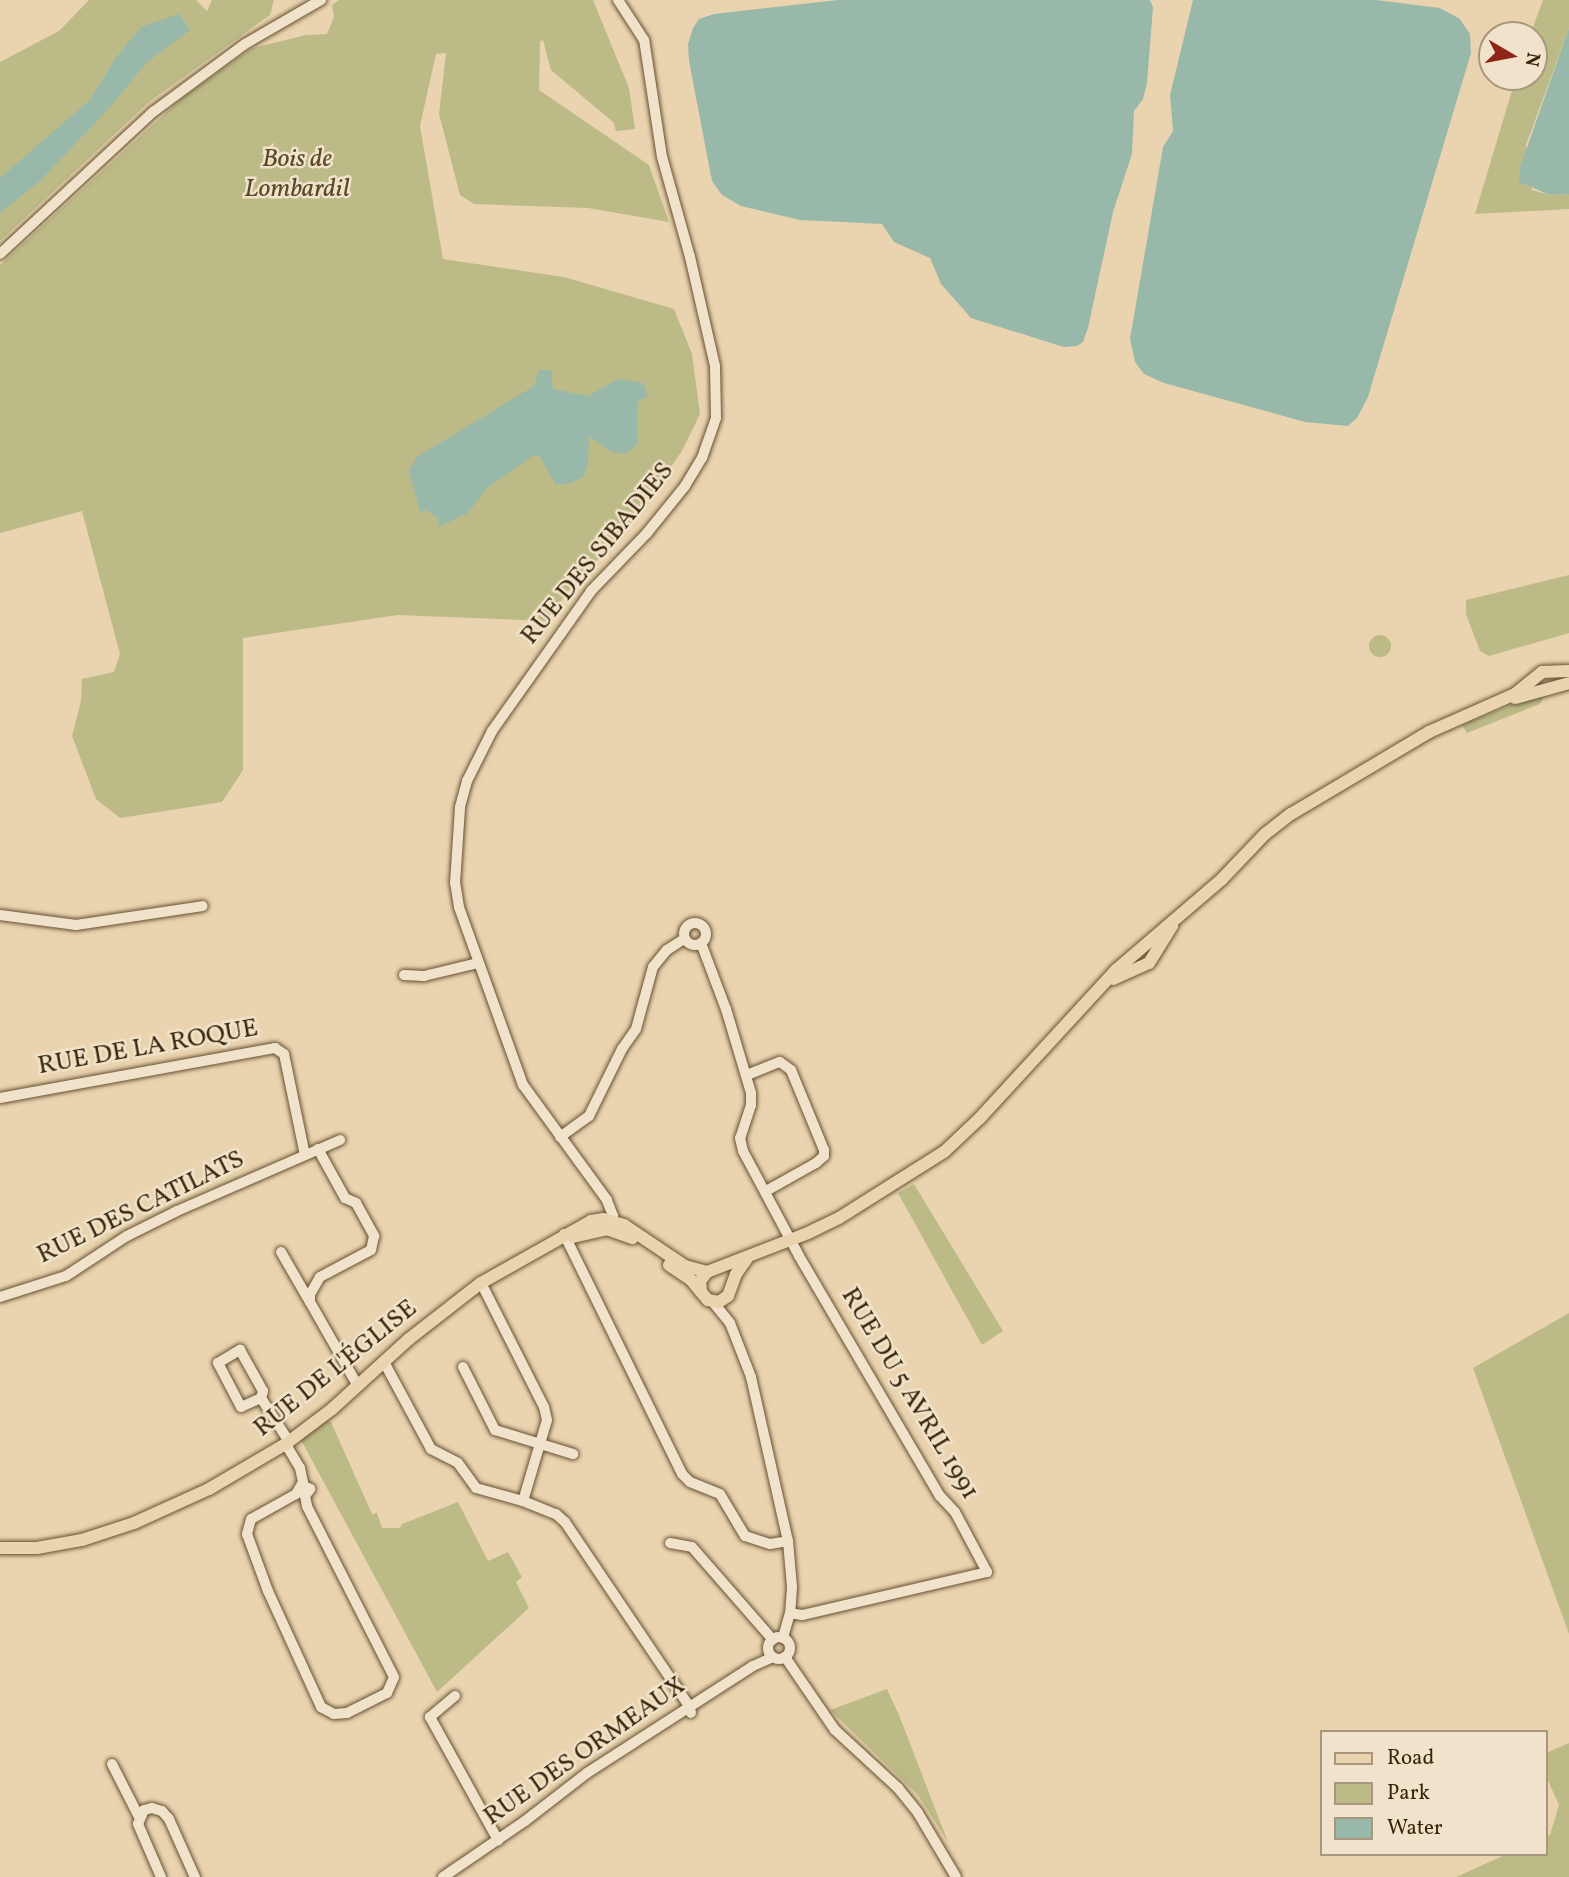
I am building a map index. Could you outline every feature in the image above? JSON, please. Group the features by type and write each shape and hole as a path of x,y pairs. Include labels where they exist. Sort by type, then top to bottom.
{"main road":[{"path":"701,1292 700,1281 713,1271 839,1218 944,1152 980,1118 1115,970 1179,918 1265,834 1291,814 1429,732 1522,690 1542,672 1569,671"},
{"path":"1485,708 1569,683"},
{"path":"608,1223 691,1280 713,1302 724,1300 748,1258"},
{"path":"608,1223 685,1266 728,1274 732,1288"},
{"name":"RUE DE L'ÉGLISE","path":"0,1548 59,1545 134,1523 209,1489 287,1443 358,1386 409,1339 481,1283 534,1252 608,1223"}],"street":[{"path":"0,254 153,112 239,48 321,0"},
{"name":"RUE DES SIBADIES","path":"608,1223 607,1200 523,1085 459,908 455,883 460,807 478,756 492,731 591,591 647,533 685,485 702,458 716,418 717,383 705,316 662,157 648,60 638,28 618,0"},
{"path":"0,915 76,925 203,906"},
{"path":"560,1137 589,1116 622,1049 636,1029 653,967 667,950 684,939 687,925 698,923 704,927 706,934 701,943 694,945 684,939"},
{"name":"RUE DU 5 AVRIL 1991","path":"701,943 747,1074 751,1105 740,1138 743,1151 790,1240 940,1496 955,1512 987,1572 802,1615 790,1613"},
{"path":"404,975 424,976 478,963"},
{"name":"RUE DE LA ROQUE","path":"0,1098 275,1048 284,1054 305,1155"},
{"path":"747,1074 780,1062 791,1070 824,1150 824,1156 816,1163 766,1191"},
{"name":"RUE DES CATILATS","path":"0,1297 66,1276 127,1236 177,1211 340,1140"},
{"path":"310,1302 312,1286 320,1277 371,1250 374,1244 374,1236 356,1203 345,1198 318,1149"},
{"path":"567,1240 682,1474 690,1482 720,1494 745,1536 770,1544 788,1541"},
{"path":"281,1252 358,1386"},
{"path":"481,1283 544,1407 547,1420 523,1501"},
{"name":"RUE DES ORMEAUX","path":"730,1323 732,1288"},
{"name":"RUE DES ORMEAUX","path":"443,1877 498,1840 587,1773 690,1710 753,1666 775,1645 790,1613 788,1541 751,1377 730,1323 713,1302"},
{"path":"261,1398 241,1406 218,1363 240,1350 263,1391 261,1398 300,1468 302,1485 296,1494 251,1519 247,1534 268,1591 321,1707 334,1714 347,1713 387,1693 394,1677 307,1506 305,1496 310,1489 302,1485"},
{"path":"384,1362 430,1449 458,1463 476,1488 523,1501 556,1514 565,1522 690,1710"},
{"path":"463,1367 495,1430 573,1454"},
{"path":"670,1543 692,1547 785,1657 835,1730 898,1788 918,1813 956,1877"},
{"name":"RUE DES ORMEAUX","path":"775,1645 790,1647 785,1657"},
{"path":"455,1696 430,1717 498,1840"},
{"path":"112,1764 139,1816 138,1824 161,1877"},
{"path":"139,1816 152,1808 162,1811 169,1819 195,1877"}],"green space":[{"path":"89,0 196,0 207,11 212,0 274,0 270,15 149,102 0,241 0,62 59,31"},
{"name":"Bois de Lombardil","path":"339,0 593,0 629,88 635,129 616,131 613,122 551,70 543,40 540,42 539,90 649,165 669,222 588,208 474,204 460,195 439,114 446,53 436,54 420,126 443,259 564,277 674,309 692,354 700,414 682,451 619,540 579,577 546,621 398,615 243,638 243,770 222,802 120,818 96,799 72,736 81,701 82,679 114,672 120,654 82,511 0,533 0,265 181,99 242,55 253,48 306,35 327,34 334,17 332,5"},
{"path":"1543,0 1569,0 1569,28 1548,85 1548,21 1535,21"},
{"path":"1512,91 1546,91 1526,145 1532,190 1550,195 1569,194 1569,209 1475,214"},
{"path":"1569,575 1569,633 1489,656 1480,651 1466,614 1466,600"},
{"path":"1380,635 1388,638 1391,646 1388,654 1380,657 1372,654 1369,646 1372,638"},
{"path":"1544,696 1540,704 1467,733 1462,725 1529,698"},
{"path":"914,1184 1003,1331 982,1345 898,1193"},
{"path":"1569,1313 1569,1634 1473,1368"},
{"path":"327,1420 331,1422 372,1514 377,1513 382,1528 400,1528 402,1524 458,1502 488,1561 508,1552 522,1577 516,1582 529,1608 437,1692 301,1440"},
{"path":"887,1689 948,1842 918,1795 830,1710"},
{"path":"1569,1743 1569,1877 1456,1877 1503,1856 1548,1856 1548,1836 1559,1805 1548,1780 1548,1752"}],"water":[{"path":"838,0 1150,0 1153,7 1147,83 1143,99 1134,111 1132,154 1113,212 1083,342 1077,346 1064,347 971,318 941,284 930,258 894,242 882,224 800,220 741,206 722,195 712,181 689,61 688,44 693,28 699,19 714,14"},
{"path":"1193,0 1376,0 1440,8 1460,19 1470,34 1471,53 1368,397 1357,418 1348,426 1305,422 1164,383 1144,374 1135,362 1130,339 1163,147 1173,131 1170,95"},
{"path":"179,14 190,30 146,63 112,105 40,181 0,213 0,178 90,100 115,59 141,27"},
{"path":"1569,28 1569,194 1550,195 1519,182 1520,167"},
{"path":"539,370 551,370 553,389 588,396 618,379 643,383 648,396 637,402 637,445 626,454 612,452 589,436 588,464 583,477 569,484 555,484 540,457 534,455 486,489 468,513 439,527 438,518 426,510 420,512 409,471 417,457 534,386"}]}
